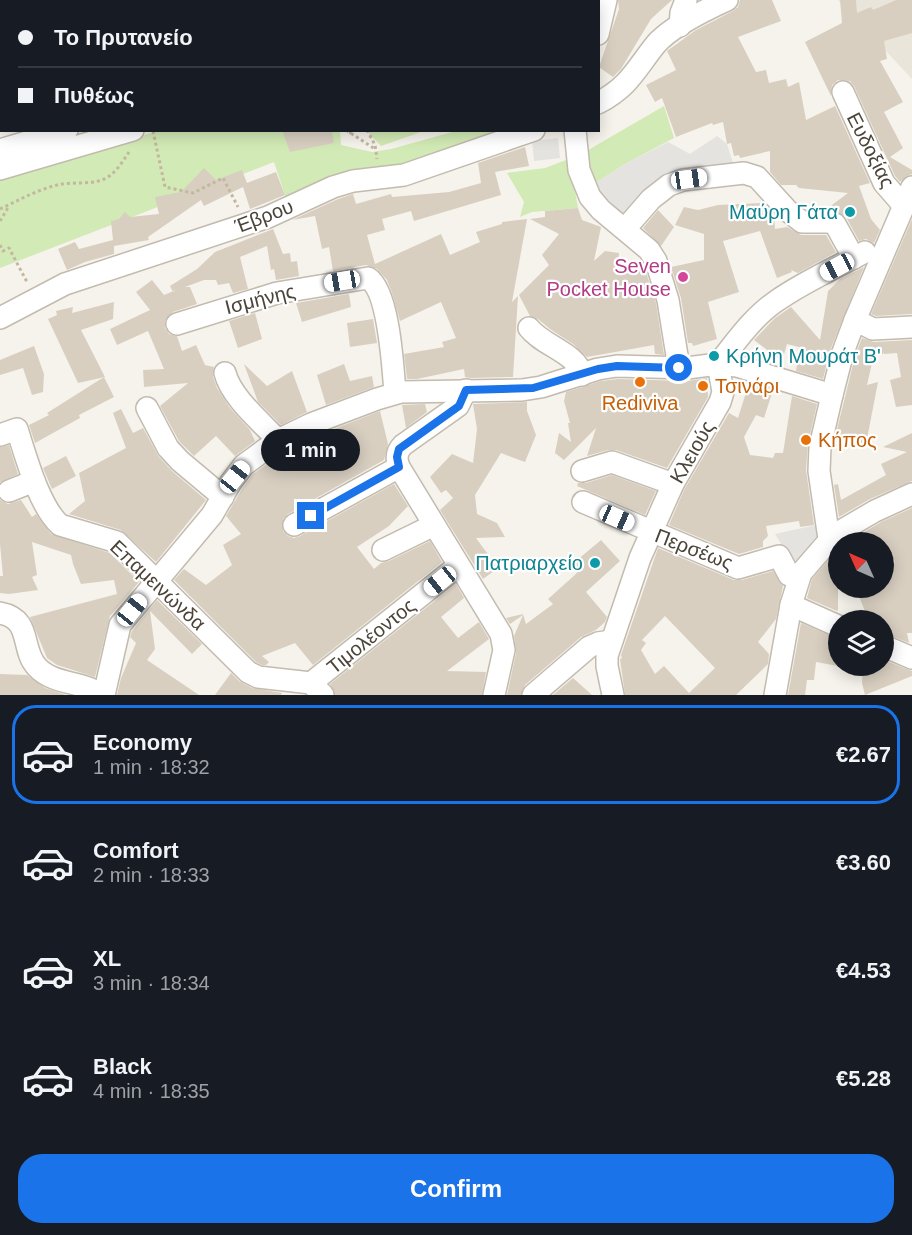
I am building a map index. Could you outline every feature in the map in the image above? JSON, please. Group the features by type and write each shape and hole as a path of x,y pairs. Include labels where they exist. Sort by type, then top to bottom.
{"street":[{"path":"600,26 606,0"},
{"path":"680,26 681,13 686,0"},
{"path":"600,102 623,87 656,45 680,26 727,0"},
{"name":"Ευδοξίας","path":"843,92 884,183 908,197"},
{"path":"0,150 60,132"},
{"name":"Έβρου","path":"0,318 65,284 279,213 341,185 411,173 528,132"},
{"path":"575,132 579,170 590,197 601,210 649,250 660,268 671,315 679,368"},
{"path":"0,169 133,139"},
{"path":"624,229 651,199 669,185 683,180 744,173 759,179 788,211 802,222 828,222 837,226 842,225 848,228 869,253"},
{"path":"828,532 819,471 820,447 832,395 843,352 855,320 869,253 908,197"},
{"path":"718,364 756,319 774,302 802,285 869,253"},
{"name":"Ισμήνης","path":"177,324 277,293 368,278 377,286 383,307 392,357 395,393"},
{"path":"855,320 873,329 912,327"},
{"path":"529,328 536,336 576,364 582,375"},
{"path":"0,613 9,615 21,625 33,663 38,669 103,695 120,625 207,521 244,465 278,440 338,413 395,393 533,388 598,369 617,366 679,368 718,364 737,366 832,395"},
{"name":"Κλειούς","path":"613,695 607,666 611,641 650,532 673,484 720,402 723,392 718,364"},
{"path":"225,373 230,385 240,398 278,440"},
{"path":"466,390 459,406 399,449 397,457 399,467 502,639 504,654 494,695"},
{"path":"147,408 168,448 223,497"},
{"name":"Επαμεινώνδα","path":"0,435 17,429 34,482 60,525 114,540 248,672 258,677 317,689"},
{"path":"582,471 612,462 673,484"},
{"path":"294,525 399,467"},
{"path":"9,491 34,482"},
{"path":"840,532 875,511 912,494"},
{"name":"Περσέως","path":"583,502 738,568 779,556 789,575 798,579"},
{"path":"383,550 434,525"},
{"path":"770,691 798,579 828,540"},
{"name":"Τιμολέοντος","path":"317,689 458,566"},
{"path":"791,605 828,622"},
{"path":"533,695 589,646 611,641"},
{"path":"894,650 912,658"}],"path":[{"path":"153,132 165,187 193,194 223,178 247,224"},
{"path":"347,132 375,149"},
{"path":"368,132 375,149 375,157 390,178"},
{"path":"0,209 30,194 56,186 76,182 91,183 106,178 116,171 133,139"},
{"path":"0,221 9,204"},
{"path":"0,245 2,252 9,248 23,272 28,287"}],"shaded area":[{"path":"838,0 912,0 912,79"},
{"path":"717,136 727,144 733,163 688,171 625,216 594,184 625,164 668,142 690,154"},
{"path":"558,138 560,158 534,161 532,141"},
{"path":"816,525 820,542 797,570 775,534"}],"green space":[{"path":"664,106 674,138 625,164 594,184 583,153"},
{"path":"154,132 340,132 341,145 372,152 452,132 512,132 288,204 274,162 0,268 0,179"},
{"path":"368,132 421,132 381,146"},
{"path":"566,160 572,173 578,208 532,212 520,217 524,202 507,173 545,168"}],"building":[{"path":"618,0 672,0 651,19 621,69 613,77 600,68 600,64 619,9"},
{"path":"740,0 772,0 781,21 738,37 756,72 766,70 769,83 786,79 788,87 799,82 806,120 835,106 870,183 859,186 871,219 880,230 874,243 866,239 859,241 846,217 828,208 848,193 781,185 770,172 770,151 740,158 739,155 734,156 731,143 727,144 723,122 713,125 712,123 676,137 662,98 655,102 646,85 676,70 667,51 696,30 733,11 738,7"},
{"path":"840,0 856,0 857,13 871,7 873,10 896,0 912,0 912,33 884,41 887,59 880,61 903,102 884,112 903,148 890,157 912,170 912,174 900,182 895,176 854,86 850,81 838,80 832,85 831,96 805,42 842,23"},
{"path":"283,132 332,132 334,143 290,152"},
{"path":"525,147 529,166 495,172 501,195 414,221 411,211 382,219 385,230 367,235 375,264 441,234 450,255 480,242 476,232 502,224 502,222 527,219 512,302 518,296 513,377 470,378 465,377 464,369 407,379 404,354 444,347 442,342 456,338 441,302 400,321 387,280 377,269 366,265 333,271 329,247 322,249 315,216 292,220 353,194 356,204 391,194 392,197 449,192 481,183 478,163"},
{"path":"204,168 216,180 242,170 247,183 276,172 285,195 250,209 243,187 204,206 201,200 148,237 149,240 114,246 114,254 67,270 58,249 75,242 79,249 113,240 111,221 119,219 125,212 130,217 159,214 155,197 181,192"},
{"path":"763,203 774,215 775,229 787,227 801,235 826,235 836,252 798,273 791,270 792,272 777,278 760,231 723,241 739,292 708,302 717,339 693,346 692,343 688,343 681,298 671,267 704,260 704,234 675,225 684,207 698,210 718,205"},
{"path":"578,208 582,220 601,227 594,261 605,251 619,253 618,266 641,261 644,266 642,273 646,272 656,303 664,355 655,354 654,345 587,357 573,344 538,319 530,316 519,295 549,265 542,255 559,234 530,219 545,217 545,211"},
{"path":"658,210 674,227 661,246 643,228"},
{"path":"912,219 912,314 876,316 871,314"},
{"path":"273,229 283,254 290,253 291,262 297,261 299,276 276,280 274,269 271,270 267,246 240,257 248,289 233,293 229,283 218,285 216,280 204,280 185,287 190,287 197,304 173,312 165,321 165,328 169,334 177,336 182,351 196,345 205,365 214,367 213,377 217,388 230,408 250,430 255,441 235,456 216,436 194,456 179,441 160,406 188,383 144,387 143,370 164,369 148,331 117,345 110,329 150,310 136,292 152,280 164,295 173,291 170,286 197,269 215,252"},
{"path":"864,267 831,348 823,379 796,371 799,347 787,344 782,361 754,340 775,318 791,307 820,340 828,291 840,279"},
{"path":"349,294 351,307 302,322 296,303"},
{"path":"114,302 113,319 81,330 105,377 78,383 48,319 57,315 56,311 73,307 72,313"},
{"path":"255,313 262,339 238,348 229,321"},
{"path":"373,319 377,343 350,347 347,323"},
{"path":"862,338 874,342 912,340 912,405 896,407 890,380 901,377 897,353 874,354 867,385 878,382 866,444 835,438 855,356"},
{"path":"34,346 44,374 43,392 32,395 23,368 0,375 0,360"},
{"path":"244,364 267,386 292,371 307,412 281,425 258,402"},
{"path":"344,364 350,381 372,376 374,387 326,405 317,375"},
{"path":"104,377 114,397 79,415 80,418 35,443 29,425 49,415 47,413"},
{"path":"707,378 708,397 667,468 616,450 587,456 596,428 564,460 555,453 559,433 571,442 568,423 570,423 564,401 566,392 601,381 618,379 687,381"},
{"path":"749,383 773,390 764,418 756,415 744,437 750,455 773,458 775,453 783,453 792,396 817,404 808,444 806,470 814,525 800,527 799,521 766,526 768,536 763,541 763,547 739,554 669,525 684,490 729,413 738,418"},
{"path":"527,402 527,411 536,435 525,462 501,453 475,495 477,514 497,523 505,537 476,538 498,568 483,579 440,510 453,498 446,490 441,493 430,477 452,454 473,463 477,429 473,404"},
{"path":"425,404 427,412 406,428 402,405"},
{"path":"121,409 133,433 143,428 159,457 206,500 156,562 121,530 69,514 85,501 79,473 126,448 113,413"},
{"path":"380,411 388,444 384,460 288,514 283,519 283,531 294,538 300,536 394,484 408,506 389,526 357,547 374,569 381,563 430,541 442,562 313,665 295,643 262,656 269,662 262,665 256,662 174,580 184,569 206,585 232,565 223,545 241,534 226,516 253,474 285,451"},
{"path":"912,433 912,481 870,499 839,517 834,485 838,484 841,500 886,475 881,464 907,452 883,447"},
{"path":"9,445 18,474 0,482 0,447"},
{"path":"66,456 76,476 52,489 43,468"},
{"path":"612,475 656,491 645,515 577,486 578,483 586,483"},
{"path":"0,500 8,504 21,500 32,517 36,514 51,534 110,553 139,582 110,616 95,677 57,665 47,658 30,617 117,594 114,580 81,584 71,555 32,542 37,575 32,577 38,590 0,593 0,576 3,576"},
{"path":"912,508 912,633 907,633 909,643 894,637 894,610 864,610 860,598 894,598 894,532 864,532"},
{"path":"601,540 620,561 586,592 607,617 605,622 596,630 581,637 525,685 521,695 507,695 516,653 514,636 523,615 510,624 506,618 523,614 526,624 553,604 548,599 577,573 570,566"},
{"path":"658,548 734,580 773,571 783,586 776,619 758,642 769,654 768,664 736,695 625,695 621,655","holes":["665,616 715,668 689,693 664,666 655,674 641,650 646,643 642,640"]},
{"path":"828,561 828,598 838,598 838,610 807,598 812,579"},
{"path":"456,584 464,598 441,617 458,638 479,622 489,639 447,671 486,672 482,695 335,695 330,684"},
{"path":"157,600 202,644 192,654 150,611 155,649 147,660 199,695 117,695 121,678 136,643 130,637 132,631"},
{"path":"801,623 828,635 828,664 816,662 814,680 807,680 805,695 788,695"},
{"path":"894,664 912,671 912,676 865,695 862,676 894,676"},
{"path":"231,673 239,681 252,688 282,693 281,695 215,695"},
{"path":"0,674 27,675 45,688 66,695 0,695"},
{"path":"573,678 592,695 553,695"}],"place":[{"name":"Μαύρη Γάτα","path":"850,212"},
{"name":"Seven Pocket House","path":"683,277"},
{"name":"Κρήνη Μουράτ Β'","path":"714,356"},
{"name":"Rediviva","path":"640,382"},
{"name":"Τσινάρι","path":"703,386"},
{"name":"Κήπος","path":"806,440"},
{"name":"Πατριαρχείο","path":"595,563"}],"route":[{"path":"311,516 399,467 397,453 399,449 459,406 466,390 522,390 541,387 598,369 617,366 679,368"}]}
